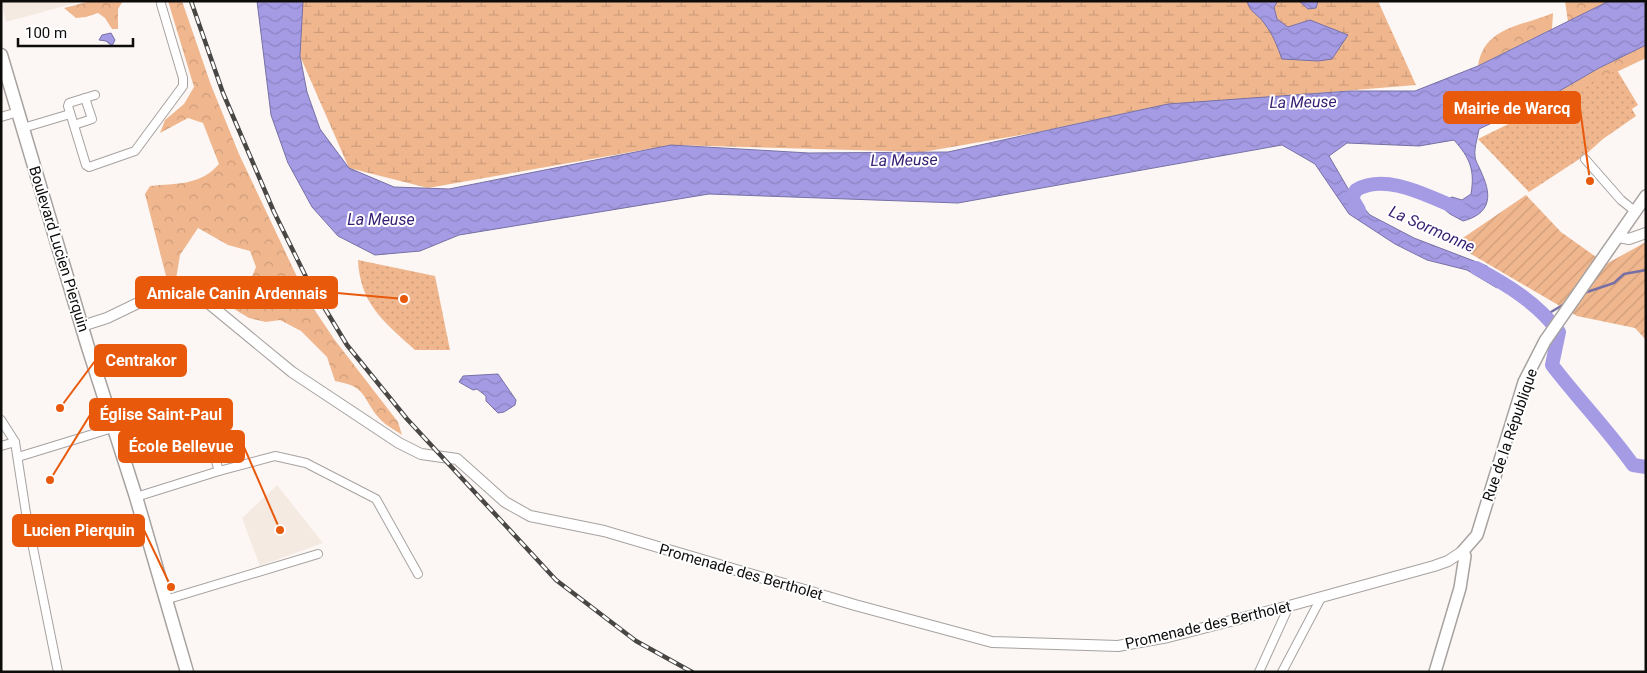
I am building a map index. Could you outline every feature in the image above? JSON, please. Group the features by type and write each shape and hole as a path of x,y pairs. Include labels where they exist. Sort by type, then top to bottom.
{"main road":[{"name":"Boulevard Lucien Pierquin","path":"1,55 82,326 136,497 186,672"},
{"name":"Rue de la République","path":"1463,551 1478,534 1524,382 1544,341 1619,237 1646,196"},
{"path":"1435,672 1460,588 1465,556 1463,551"}],"street":[{"path":"95,95 69,104 70,114 86,165 89,167 135,151 183,86 183,78 161,4"},
{"path":"74,125 92,119 85,98"},
{"path":"1,117 18,112"},
{"path":"23,128 70,114"},
{"path":"1585,159 1621,200 1636,212"},
{"path":"1619,237 1628,239 1646,233"},
{"name":"Promenade des Bertholet","path":"82,326 107,318 164,290 183,291 207,302 229,317 292,372 400,443 421,454 457,459 505,502 530,516 604,531 854,605 992,642 1118,646 1168,637 1320,598 1434,566 1463,551"},
{"path":"18,457 191,404 199,407 218,471"},
{"path":"1,420 15,442 26,513 58,672"},
{"path":"1,446 15,442"},
{"path":"136,497 218,471 275,456 306,463 376,500 418,574"},
{"path":"165,600 318,554"},
{"path":"1282,672 1320,598"},
{"path":"1259,672 1289,606"}],"shaded area":[{"path":"1,1 83,1 6,22"},
{"path":"277,485 323,543 260,566 242,518"}],"green space":[{"path":"91,1 123,1 118,9 118,29 112,29 105,18 98,13 76,18 64,8"},
{"path":"168,1 182,1 211,85 239,154 308,300 334,339 398,422 402,435 381,421 359,390 346,383 335,381 327,357 301,331 280,320 266,322 249,318 229,306 233,297 249,284 256,267 250,251 228,245 198,228 180,255 176,279 167,280 145,194 150,186 178,184 196,180 212,171 219,164 203,123 188,118 160,133 165,120 184,104 194,87"},
{"path":"302,1 1378,1 1416,85 1258,98 1135,111 1043,131 923,152 671,145 428,188 349,168 300,56"},
{"path":"1565,1 1610,1 1568,22"},
{"path":"1553,13 1552,29 1478,66 1482,53 1488,43 1497,35 1507,29"},
{"path":"1646,45 1646,58 1564,97 1556,93 1599,68"},
{"path":"1617,70 1638,105 1632,109 1636,116 1603,139 1584,156 1529,192 1478,139"},
{"path":"1526,195 1561,232 1606,264 1646,242 1646,340 1635,328 1577,316 1454,244"},
{"path":"358,260 435,276 450,350 415,350 393,330 376,311 363,289"}],"water":[{"name":"La Meuse","path":"257,1 303,1 300,56 307,92 320,129 349,168 394,187 449,189 671,145 809,153 948,152 1168,104 1350,91 1415,91 1478,66 1609,1 1646,1 1646,45 1599,68 1556,93 1479,129 1475,158 1485,183 1488,198 1483,209 1472,218 1463,221 1450,214 1438,204 1452,197 1462,200 1471,194 1472,171 1464,153 1454,140 1419,146 1347,143 1329,156 1350,192 1370,215 1414,238 1487,266 1497,288 1467,270 1427,260 1395,244 1349,214 1315,164 1282,145 958,203 709,194 459,235 420,251 375,255 338,236 312,207 288,163 271,115"},
{"path":"1247,1 1278,1 1274,7 1277,19 1288,27 1310,20 1348,35 1332,59 1318,61 1282,59 1270,31 1252,11"},
{"path":"1299,1 1318,1 1316,8 1308,9"},
{"path":"111,33 115,40 112,46 106,41 99,40 102,35"},
{"path":"498,374 516,400 515,405 504,412 498,413 486,401 486,396 477,389 473,390 459,382 463,376"}],"waterway":[{"name":"La Sormonne","path":"1359,210 1352,198 1356,190 1368,185 1382,184 1395,185 1422,193 1460,209"},
{"name":"La Sormonne","path":"1476,268 1532,303 1559,332 1552,365 1633,465 1646,467"},
{"path":"1584,293 1614,283 1624,274 1646,270"},
{"path":"1546,315 1566,303"}],"railway":[{"path":"191,1 223,93 274,212 307,279 347,345 407,419 556,580 636,641 692,672"}],"place":[{"name":"Mairie de Warcq","path":"1590,181"},
{"name":"Amicale Canin Ardennais","path":"404,299"},
{"name":"Centrakor","path":"60,408"},
{"name":"Église Saint-Paul","path":"50,480"},
{"name":"École Bellevue","path":"280,530"},
{"name":"Lucien Pierquin","path":"171,587"}]}
